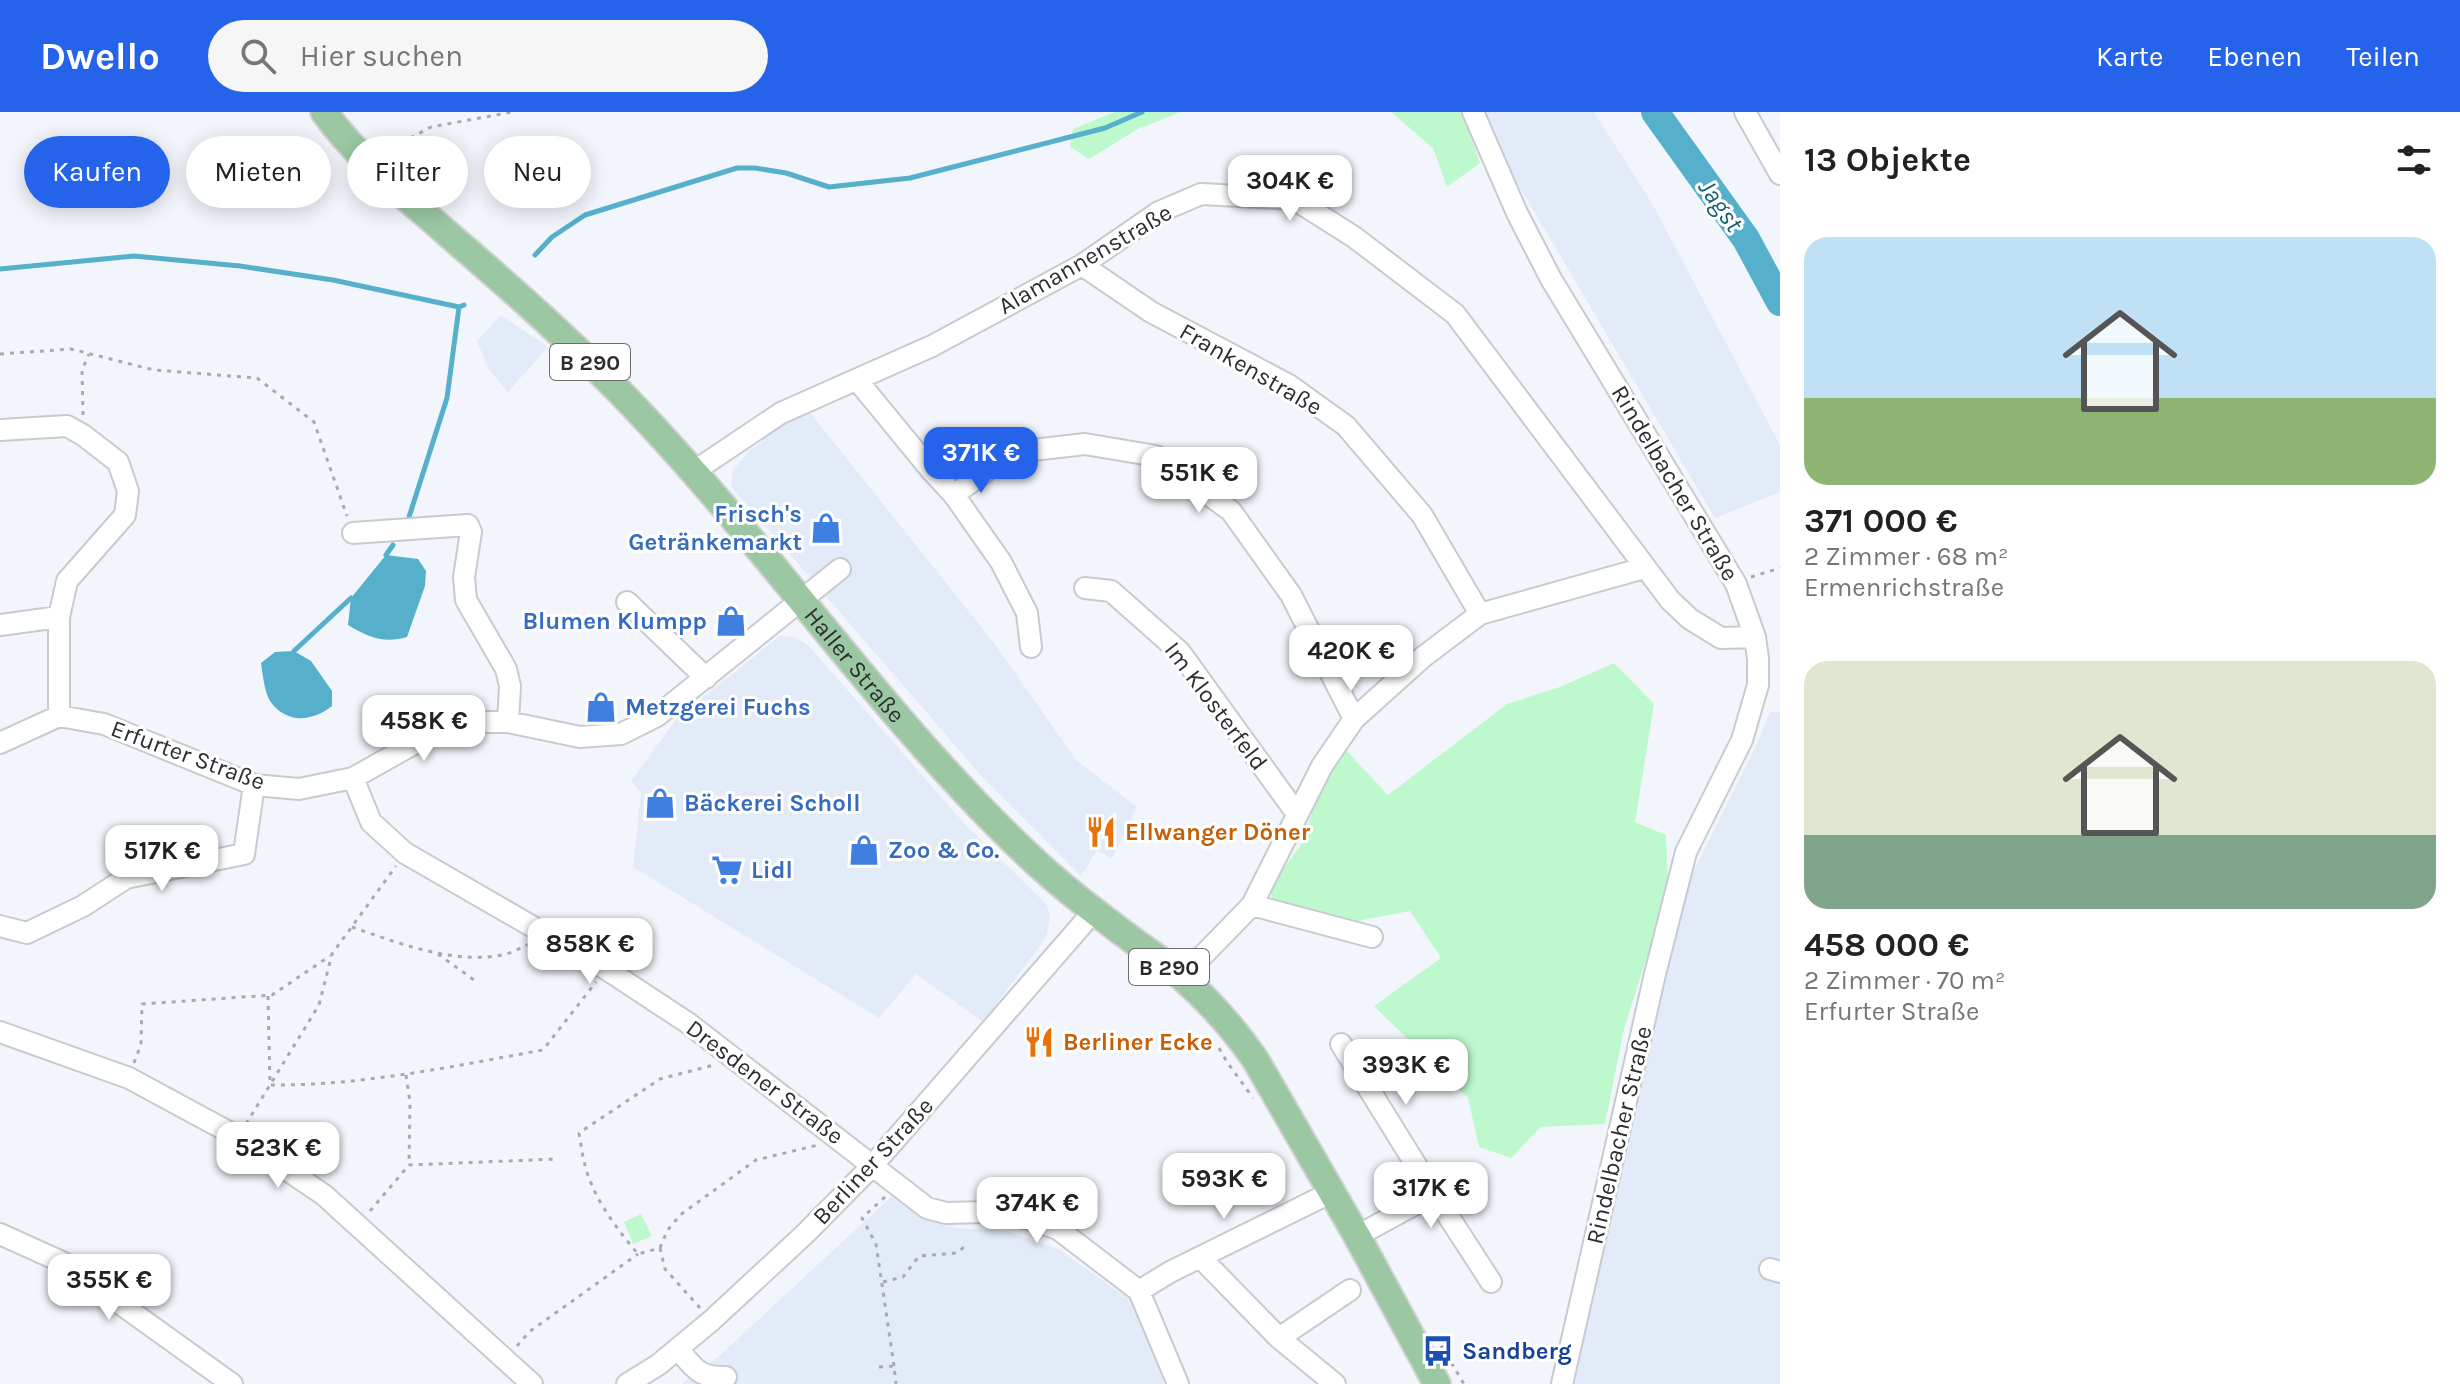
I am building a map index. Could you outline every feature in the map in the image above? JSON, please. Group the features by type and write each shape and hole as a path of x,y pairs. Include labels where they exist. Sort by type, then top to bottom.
{"main road":[{"name":"Haller Straße","path":"324,112 347,138"},
{"name":"Haller Straße","path":"420,208 574,345 640,413 751,538 928,753 1028,855 1094,911 1182,977 1214,1007 1249,1050 1357,1236 1437,1384"}],"street":[{"name":"Rindelbacher Straße","path":"1473,112 1517,213 1551,279 1736,584 1755,637 1758,659 1758,685 1742,740 1686,852 1655,974 1562,1384"},
{"path":"1745,112 1780,174"},
{"name":"Alamannenstraße","path":"693,472 781,413 932,346 1082,265 1159,212 1201,194 1294,199 1354,237 1455,314 1670,600 1690,619 1721,638 1755,637"},
{"name":"Frankenstraße","path":"1082,265 1151,312 1289,385 1346,426 1422,515 1480,614"},
{"path":"857,380 954,495 1001,562 1027,613 1031,647"},
{"path":"0,430 67,426 118,462 128,491 125,515 67,581 59,617 59,716 0,743"},
{"path":"954,495 990,468 1033,450 1085,444 1156,456 1231,511 1291,595 1354,719"},
{"path":"353,533 468,525 471,532 464,577 466,600 506,669 510,686 508,722"},
{"path":"1182,977 1252,905 1322,766 1354,719 1423,657 1480,614 1644,568"},
{"name":"Erfurter Straße","path":"59,716 104,724 254,785 299,789 353,778 435,732 470,722 508,722 580,737 621,734 657,716 840,569"},
{"name":"Im Klosterfeld","path":"1085,588 1111,591 1180,652 1297,814"},
{"path":"627,602 706,678"},
{"path":"0,625 59,617"},
{"name":"Dresdener Straße","path":"353,778 371,822 405,853 606,969 688,1023 927,1208 946,1213 986,1212 1029,1219 1058,1229 1139,1291"},
{"path":"0,926 27,933 83,906 126,878 244,854 254,785"},
{"path":"1252,905 1372,937"},
{"name":"Berliner Straße","path":"627,1384 678,1349 806,1233 873,1165 1094,911"},
{"path":"0,1032 129,1078 238,1137 324,1195 532,1384"},
{"path":"1341,1044 1491,1282"},
{"path":"1178,1384 1139,1291 1170,1272 1332,1192"},
{"path":"1357,1236 1434,1194"},
{"path":"0,1234 62,1262 232,1384"},
{"path":"1201,1258 1279,1338 1335,1384"},
{"path":"1279,1338 1350,1290"},
{"path":"678,1349 701,1374 712,1378 726,1377"}],"path":[{"path":"414,136 431,127 512,112"},
{"path":"0,354 71,349 154,370 257,378 314,422 353,533"},
{"path":"83,435 82,370 89,354"},
{"path":"1736,584 1780,568"},
{"path":"129,1078 141,1044 142,1004 268,996 332,954 405,853"},
{"path":"352,927 411,948 474,957 506,954 545,935"},
{"path":"436,952 474,980"},
{"path":"238,1137 319,1005 332,954"},
{"path":"270,1085 290,1086 406,1075 543,1050 606,969"},
{"path":"268,996 270,1085"},
{"path":"638,1254 622,1236 601,1201 585,1168 579,1133 660,1079 720,1064 732,1056"},
{"path":"357,1225 409,1165 410,1102 406,1075"},
{"path":"711,1321 665,1269 660,1248 667,1231 680,1215 756,1160 823,1144 834,1134"},
{"path":"409,1165 557,1159"},
{"path":"896,1384 876,1244 862,1218 898,1185"},
{"path":"883,1282 903,1277 919,1256 957,1253 964,1247"},
{"path":"506,1360 529,1332 638,1254 660,1248"},
{"path":"879,1367 894,1366"}],"shaded area":[{"path":"1483,112 1594,112 1653,205 1780,445 1780,492 1715,518 1499,152"},
{"path":"501,315 548,347 508,392 489,370 477,341"},
{"path":"808,410 994,643 1077,761 1137,807 1112,859 1097,850 1081,876 984,779 731,486 732,472 746,454 783,424"},
{"path":"780,636 795,637 809,646 963,822 1047,905 1050,918 1046,938 983,1022 916,974 879,1018 633,867 641,793 631,781 677,718"},
{"path":"1770,712 1780,712 1780,1384 1572,1384 1632,1108 1651,995 1691,876"},
{"path":"892,1196 923,1217 959,1228 1007,1231 1060,1250 1130,1300 1163,1384 681,1384 718,1357"}],"green space":[{"path":"1114,112 1181,112 1138,129 1089,159 1070,147 1073,129"},
{"path":"1391,112 1462,112 1480,163 1447,187 1433,148"},
{"path":"1614,663 1654,704 1635,822 1666,835 1668,890 1624,1029 1605,1124 1541,1127 1511,1158 1479,1147 1468,1098 1374,1006 1441,958 1410,911 1347,923 1273,903 1270,887 1301,845 1321,788 1347,751 1388,795 1507,704 1560,687"},
{"path":"641,1214 652,1236 633,1244 624,1222"}],"water":[{"path":"386,555 418,559 426,571 425,586 407,637 391,640 376,638 348,625 351,598"},
{"path":"294,651 311,661 332,691 332,706 308,718 291,717 276,708 268,697 264,683 261,663 275,652"}],"waterway":[{"path":"535,255 552,237 585,215 737,168 786,173 829,187 910,178 1105,128 1142,112"},
{"name":"Jagst","path":"1655,112 1746,239 1780,302"},
{"path":"0,269 134,256 240,266 333,280 459,307 464,305"},
{"path":"409,517 447,398 459,307"},
{"path":"386,555 393,545"},
{"path":"294,651 351,598"}],"place":[{"name":"Frisch's Getränkemarkt","path":"826,528"},
{"name":"Blumen Klumpp","path":"731,621"},
{"name":"Metzgerei Fuchs","path":"601,707"},
{"name":"Bäckerei Scholl","path":"660,803"},
{"name":"Ellwanger Döner","path":"1101,832"},
{"name":"Zoo & Co.","path":"864,850"},
{"name":"Lidl","path":"727,870"},
{"name":"Berliner Ecke","path":"1039,1042"},
{"name":"Sandberg","path":"1438,1351"}]}
